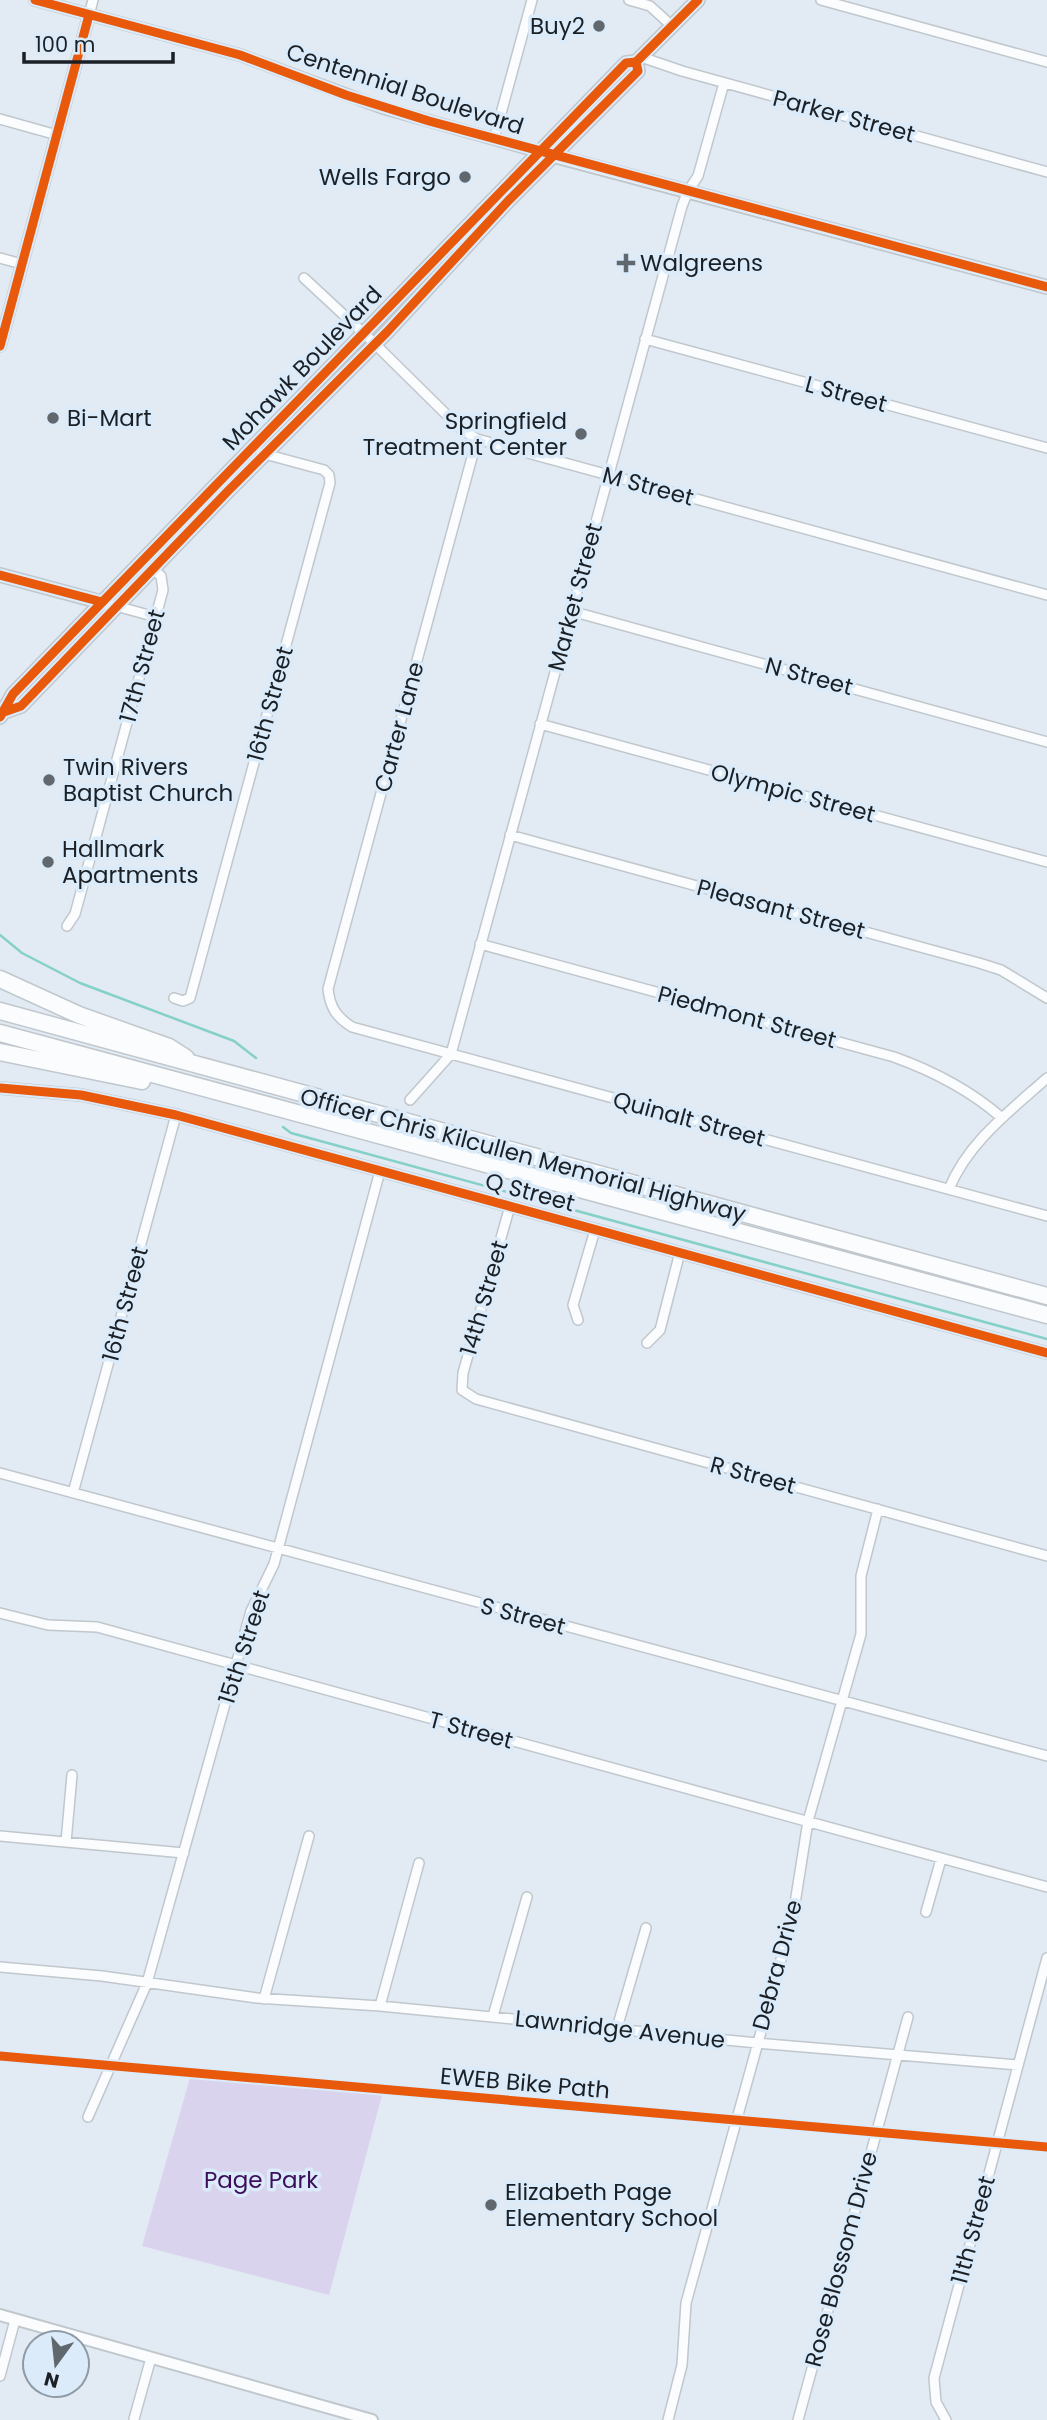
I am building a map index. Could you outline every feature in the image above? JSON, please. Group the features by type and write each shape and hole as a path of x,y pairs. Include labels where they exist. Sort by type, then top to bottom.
{"highway":[{"path":"0,979 79,1015 169,1047 200,1067"},
{"name":"Officer Chris Kilcullen Memorial Highway","path":"0,1011 1047,1296"},
{"name":"Officer Chris Kilcullen Memorial Highway","path":"0,1033 1047,1315"},
{"path":"0,1052 152,1083 180,1081"}],"main road":[{"name":"Mohawk Boulevard","path":"2,715 13,694 363,332 626,63 639,60 698,0"},
{"name":"Mohawk Boulevard","path":"2,715 21,706 638,71 639,60"},
{"name":"Centennial Boulevard","path":"540,152 1047,287"},
{"path":"0,575 116,606"}],"street":[{"name":"Centennial Boulevard","path":"35,0 240,55 383,108 540,152"},
{"path":"0,346 93,0"},
{"path":"494,139 532,0"},
{"path":"629,0 650,6 672,26"},
{"path":"821,0 1047,62"},
{"name":"Parker Street","path":"639,60 1047,172"},
{"name":"Market Street","path":"410,1100 451,1054 682,206 698,176 724,83"},
{"path":"0,119 57,135"},
{"path":"0,258 22,264"},
{"name":"M Street","path":"304,278 461,429 477,439 1047,595"},
{"name":"L Street","path":"645,339 1047,449"},
{"name":"Carter Lane","path":"335,1014 329,1003 328,989 477,439"},
{"name":"16th Street","path":"174,998 183,1001 190,998 330,483 330,475 324,470 251,449"},
{"name":"17th Street","path":"67,926 75,914 156,617 163,584 161,576 153,569"},
{"path":"116,606 156,617"},
{"name":"N Street","path":"571,611 1047,742"},
{"name":"Olympic Street","path":"540,724 1047,862"},
{"name":"Pleasant Street","path":"510,835 979,963 1000,970 1047,998"},
{"name":"Piedmont Street","path":"480,944 894,1057 928,1069 958,1086 1002,1118"},
{"name":"Quinalt Street","path":"335,1014 352,1027 1047,1216"},
{"path":"948,1189 967,1154 1047,1078"},
{"name":"Q Street","path":"0,1087 81,1095 176,1115 1047,1353"},
{"name":"16th Street","path":"72,1493 176,1115"},
{"name":"15th Street","path":"88,2116 146,1983 251,1611 274,1564 380,1171"},
{"name":"14th Street","path":"462,1390 463,1373 510,1206"},
{"name":"Q Street","path":"578,1320 573,1305 595,1230"},
{"path":"647,1343 660,1330 680,1252"},
{"name":"R Street","path":"462,1390 476,1399 1047,1556"},
{"name":"S Street","path":"0,1474 1047,1756"},
{"name":"Debra Drive","path":"668,2420 682,2365 686,2303 793,1916 808,1821 861,1634 861,1576 878,1509"},
{"name":"T Street","path":"0,1613 48,1625 97,1627 1047,1887"},
{"path":"66,1842 72,1775"},
{"path":"0,1836 184,1853"},
{"path":"264,1998 309,1836"},
{"path":"926,1912 941,1859"},
{"path":"380,2006 419,1863"},
{"path":"493,2016 527,1897"},
{"path":"617,2028 646,1928"},
{"name":"11th Street","path":"946,2420 936,2402 934,2378 1047,1958"},
{"name":"Lawnridge Avenue","path":"0,1967 102,1976 264,1998 493,2016 757,2043 1018,2065"},
{"name":"Rose Blossom Drive","path":"797,2420 908,2017"},
{"path":"0,2315 372,2420"},
{"path":"0,2376 15,2320"},
{"path":"134,2419 151,2358"}],"green space":[{"name":"Page Park","path":"190,2078 382,2095 329,2295 142,2246"}],"waterway":[{"path":"0,935 22,953 80,983 234,1041 256,1058"},
{"path":"283,1127 291,1133 1047,1339"}],"cycle path":[{"path":"35,0 240,55 346,95 429,121 1047,287"},
{"path":"0,717 13,694 626,63 636,62 698,0"},
{"path":"0,346 89,15"},
{"path":"4,712 21,706 228,491 387,332 509,200 638,71 636,62"},
{"path":"0,575 102,602"},
{"path":"0,1088 81,1095 176,1115 1047,1353"},
{"name":"EWEB Bike Path","path":"0,2056 1047,2147"}],"place":[{"name":"Buy2","path":"599,26"},
{"name":"Wells Fargo","path":"465,177"},
{"name":"Walgreens","path":"626,263"},
{"name":"Bi-Mart","path":"53,418"},
{"name":"Springfield Treatment Center","path":"581,434"},
{"name":"Twin Rivers Baptist Church","path":"49,780"},
{"name":"Hallmark Apartments","path":"48,862"},
{"name":"Elizabeth Page Elementary School","path":"491,2205"}]}
